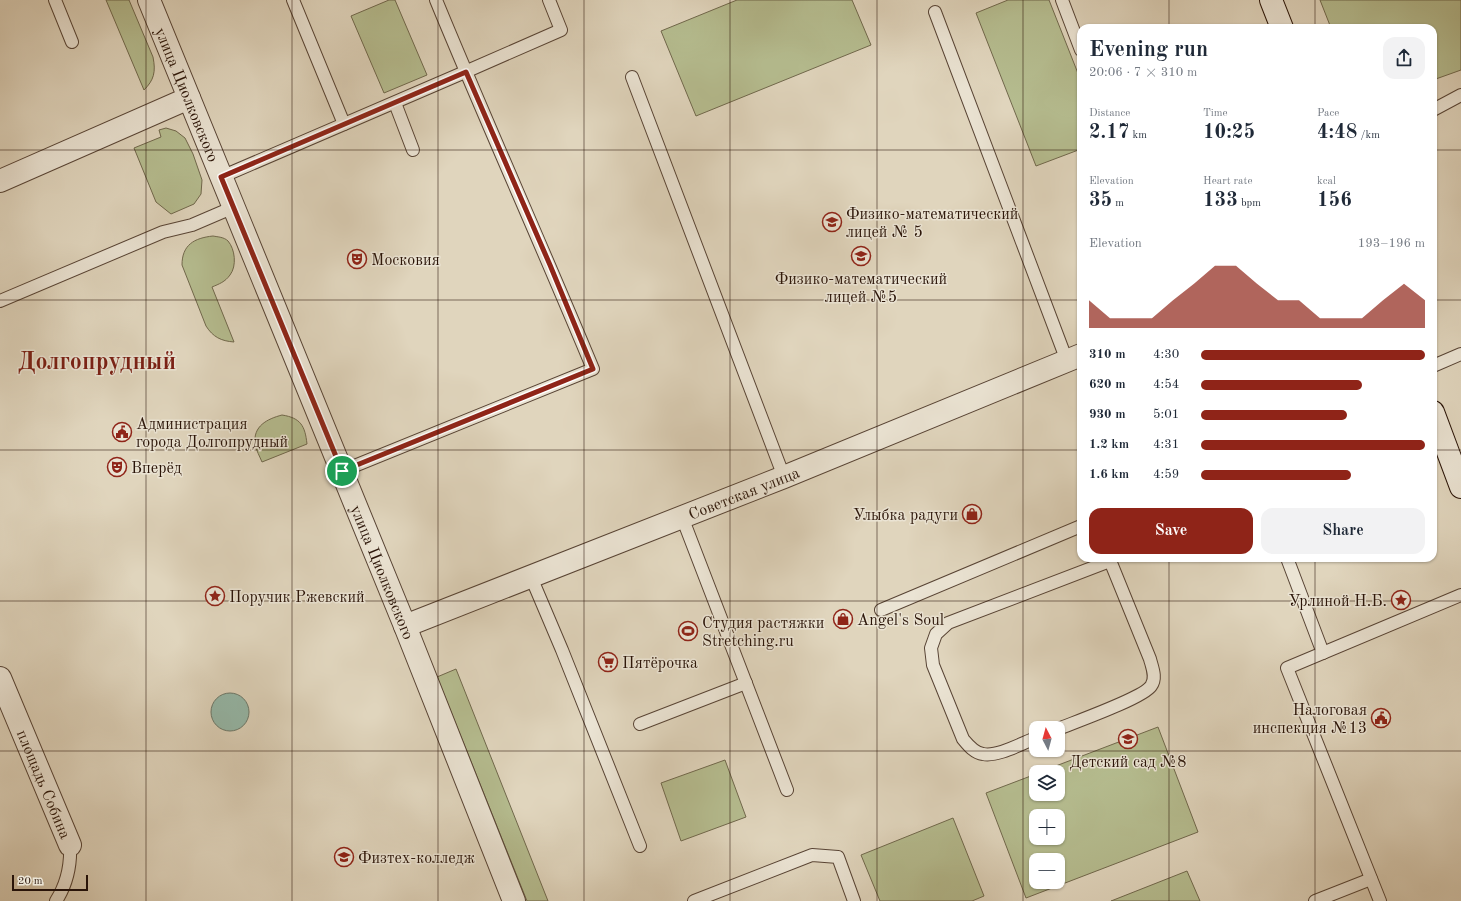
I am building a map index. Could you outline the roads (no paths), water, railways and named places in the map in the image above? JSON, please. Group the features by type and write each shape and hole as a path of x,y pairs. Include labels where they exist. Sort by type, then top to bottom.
{"street":[{"name":"улица Циолковского","path":"149,0 405,626 514,901"},
{"path":"1271,0 1280,24"},
{"path":"0,181 189,98"},
{"name":"Советская улица","path":"405,626 682,517 1074,358"},
{"path":"1437,421 1457,465 1461,487"},
{"name":"площадь Собина","path":"0,678 70,845"}],"lane":[{"path":"55,0 72,42"},
{"path":"293,0 344,124"},
{"path":"342,471 593,369 436,0"},
{"path":"221,177 561,30 549,0"},
{"path":"1062,0 1077,39"},
{"path":"935,12 1074,358"},
{"path":"632,77 784,476"},
{"path":"1437,108 1461,95"},
{"path":"395,103 413,150"},
{"path":"0,301 163,232 192,225 234,207"},
{"path":"1437,364 1461,354"},
{"path":"682,517 787,790"},
{"path":"881,610 1077,528"},
{"path":"1029,741 993,755 981,754 971,748 963,739 933,665 931,648 936,634 948,623 1104,562"},
{"path":"1065,726 1138,696 1151,686 1154,676 1150,659 1110,562"},
{"path":"1289,562 1323,653"},
{"path":"531,577 562,650 640,846"},
{"path":"1380,901 1287,668 1461,595"},
{"path":"640,724 746,682"},
{"path":"60,899 71,858 70,845"},
{"path":"694,901 812,855 838,857 854,901"},
{"path":"1315,901 1371,879"}],"place":[{"name":"Физико-математический лицей № 5","path":"832,222"},
{"name":"Физико-математический лицей №5","path":"861,256"},
{"name":"Московия","path":"357,259"},
{"name":"Администрация города Долгопрудный","path":"122,432"},
{"name":"Вперёд","path":"117,467"},
{"name":"Улыбка радуги","path":"972,514"},
{"name":"Поручик Ржевский","path":"215,596"},
{"name":"Урлиной Н.Б.","path":"1401,600"},
{"name":"Angel's Soul","path":"843,619"},
{"name":"Студия растяжки Stretching.ru","path":"688,631"},
{"name":"Пятёрочка","path":"608,662"},
{"name":"Налоговая инспекция №13","path":"1381,718"},
{"name":"Детский сад №8","path":"1128,739"},
{"name":"Физтех-колледж","path":"344,857"}],"district":[{"name":"Долгопрудный","path":"97,361"}]}
